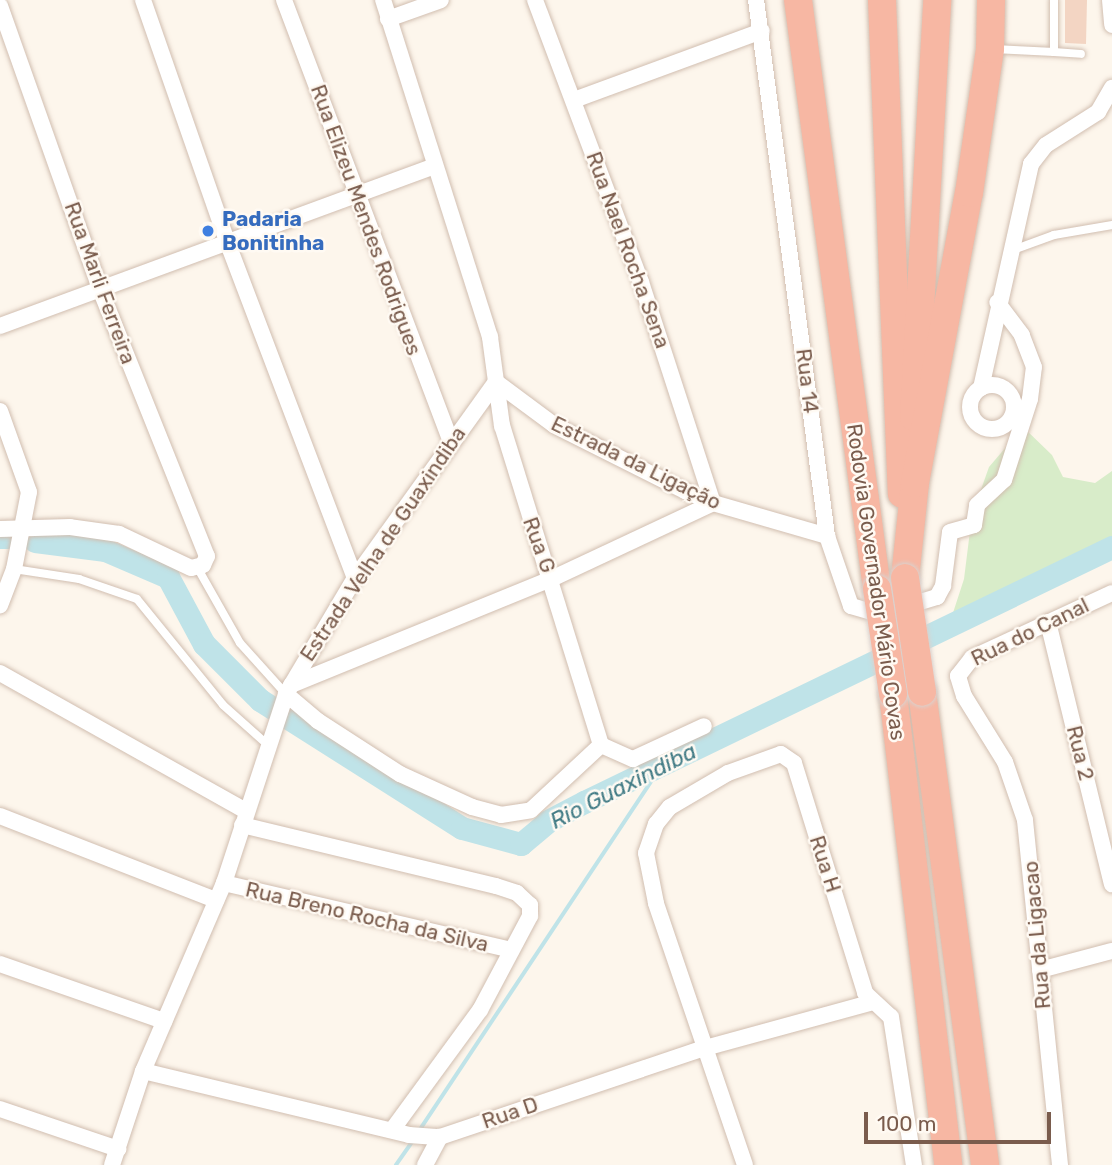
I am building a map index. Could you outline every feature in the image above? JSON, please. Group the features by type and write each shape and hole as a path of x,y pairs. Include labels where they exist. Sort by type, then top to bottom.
{"highway":[{"name":"Rodovia Governador Mário Covas","path":"798,0 893,694 947,1158"},
{"name":"Rodovia Governador Mário Covas","path":"882,0 905,578 985,1165"},
{"path":"905,578 937,0"},
{"path":"905,578 915,483 969,193 990,49 991,0"}],"street":[{"path":"143,0 228,244 355,578"},
{"name":"Rua Elizeu Mendes Rodrigues","path":"284,0 450,440"},
{"path":"383,0 433,167 490,337 496,382"},
{"path":"388,19 441,0"},
{"name":"Rua Nael Rocha Sena","path":"535,0 574,100 713,503"},
{"name":"Rua 14","path":"756,0 827,536 847,603 869,611 922,605 937,597 943,586 948,535 974,525 979,503 1004,480 1030,399 1031,357 1022,335 997,302"},
{"path":"1110,0 1112,25"},
{"name":"Rua Marli Ferreira","path":"0,6 100,289 202,562"},
{"path":"574,100 762,31"},
{"path":"981,388 997,302 1025,180 1035,157 1046,145 1098,112 1112,88"},
{"path":"0,326 433,167"},
{"name":"Estrada da Ligação","path":"496,382 554,425 713,503 827,536"},
{"name":"Estrada Velha de Guaxindiba","path":"112,1165 143,1071 224,883 284,701 355,578 450,440 496,382"},
{"name":"Rua G","path":"496,382 502,426 601,745"},
{"path":"0,411 29,492 15,569 0,605"},
{"path":"284,701 713,503"},
{"path":"0,529 70,527 119,534 141,541 181,565 202,562"},
{"name":"Rua do Canal","path":"978,716 961,688 961,667 1048,622 1112,593"},
{"name":"Rua 2","path":"1048,622 1112,884"},
{"path":"0,673 244,818 517,893 528,902 531,913 417,1135 425,1165"},
{"path":"284,701 400,774 472,807 501,815 531,810 601,745 633,759 704,726"},
{"name":"Rua da Ligacao","path":"978,716 1004,762 1025,820 1059,1165"},
{"name":"Rua H","path":"705,1048 649,875 647,845 656,824 670,807 728,773 774,755 786,756 794,763 860,979 873,1002 891,1017 911,1164"},
{"path":"0,816 216,900"},
{"name":"Rua Breno Rocha da Silva","path":"224,883 511,950"},
{"path":"1040,970 1112,951"},
{"path":"0,964 164,1021"},
{"name":"Rua D","path":"417,1135 705,1048 873,1002"},
{"path":"705,1048 745,1165"},
{"path":"143,1071 417,1135"},
{"path":"0,1109 118,1149"},
{"path":"911,1164 947,1158"}],"lane":[{"path":"1054,0 1054,52"},
{"path":"990,49 1081,54"},
{"path":"1010,251 1054,235 1112,225"},
{"path":"202,562 240,643 284,701"},
{"path":"15,569 79,579 137,599 223,705 270,746"}],"green space":[{"path":"1023,427 1052,455 1063,477 1095,483 1112,471 1112,547 980,611 951,619 964,579 972,515 989,467"}],"building":[{"path":"1065,0 1087,0 1086,44 1065,43"}],"waterway":[{"name":"Rio Guaxindiba","path":"0,537 7,537"},
{"name":"Rio Guaxindiba","path":"35,541 105,550 168,577 204,644 260,700 462,828 521,844 548,821 584,802 1112,547"},
{"path":"419,1131 663,764"},
{"path":"396,1165 413,1141"}],"place":[{"name":"Padaria Bonitinha","path":"208,231"}]}
